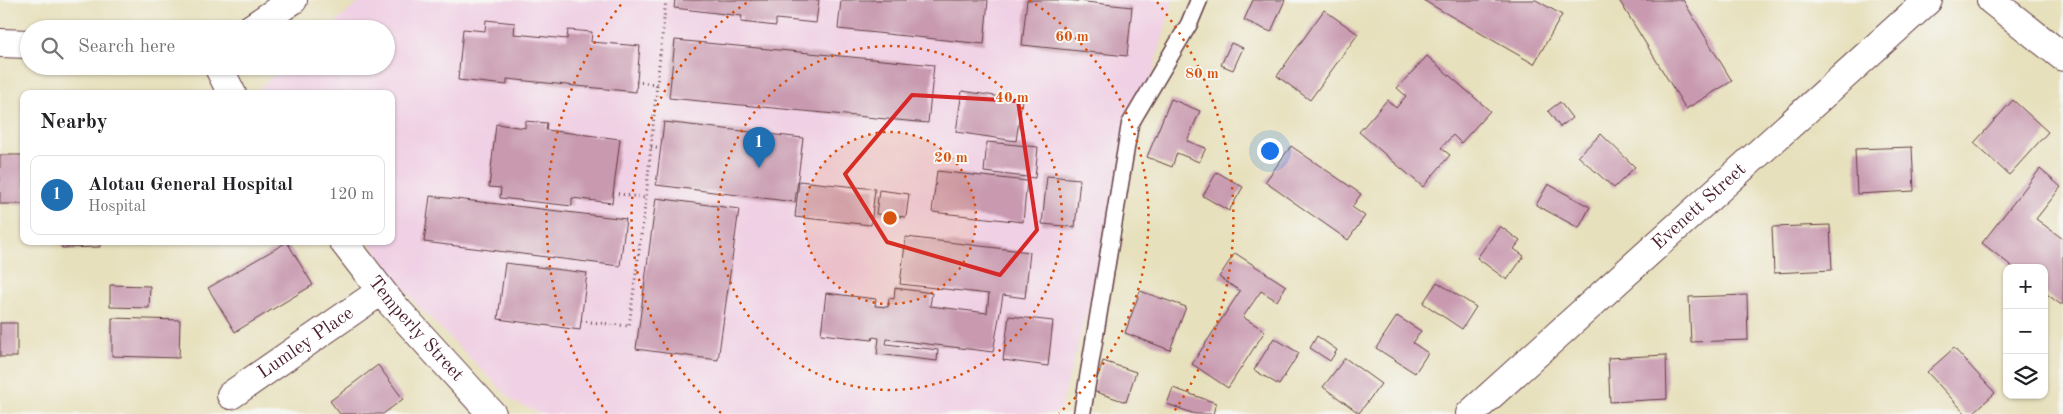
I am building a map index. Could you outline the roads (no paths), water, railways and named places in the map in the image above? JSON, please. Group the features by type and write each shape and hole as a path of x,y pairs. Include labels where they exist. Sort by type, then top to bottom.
{"street":[{"path":"263,20 293,0"},
{"name":"Evenett Street","path":"1470,414 1928,0"},
{"path":"1991,0 2063,57"},
{"path":"0,43 20,44"},
{"path":"222,75 230,90"},
{"name":"Temperly Street","path":"346,245 381,291 492,414"},
{"name":"Lumley Place","path":"231,395 381,291"}],"lane":[{"path":"1082,414 1130,124 1189,24 1199,0"}],"place":[{"name":"Alotau General Hospital","path":"759,168"}]}
